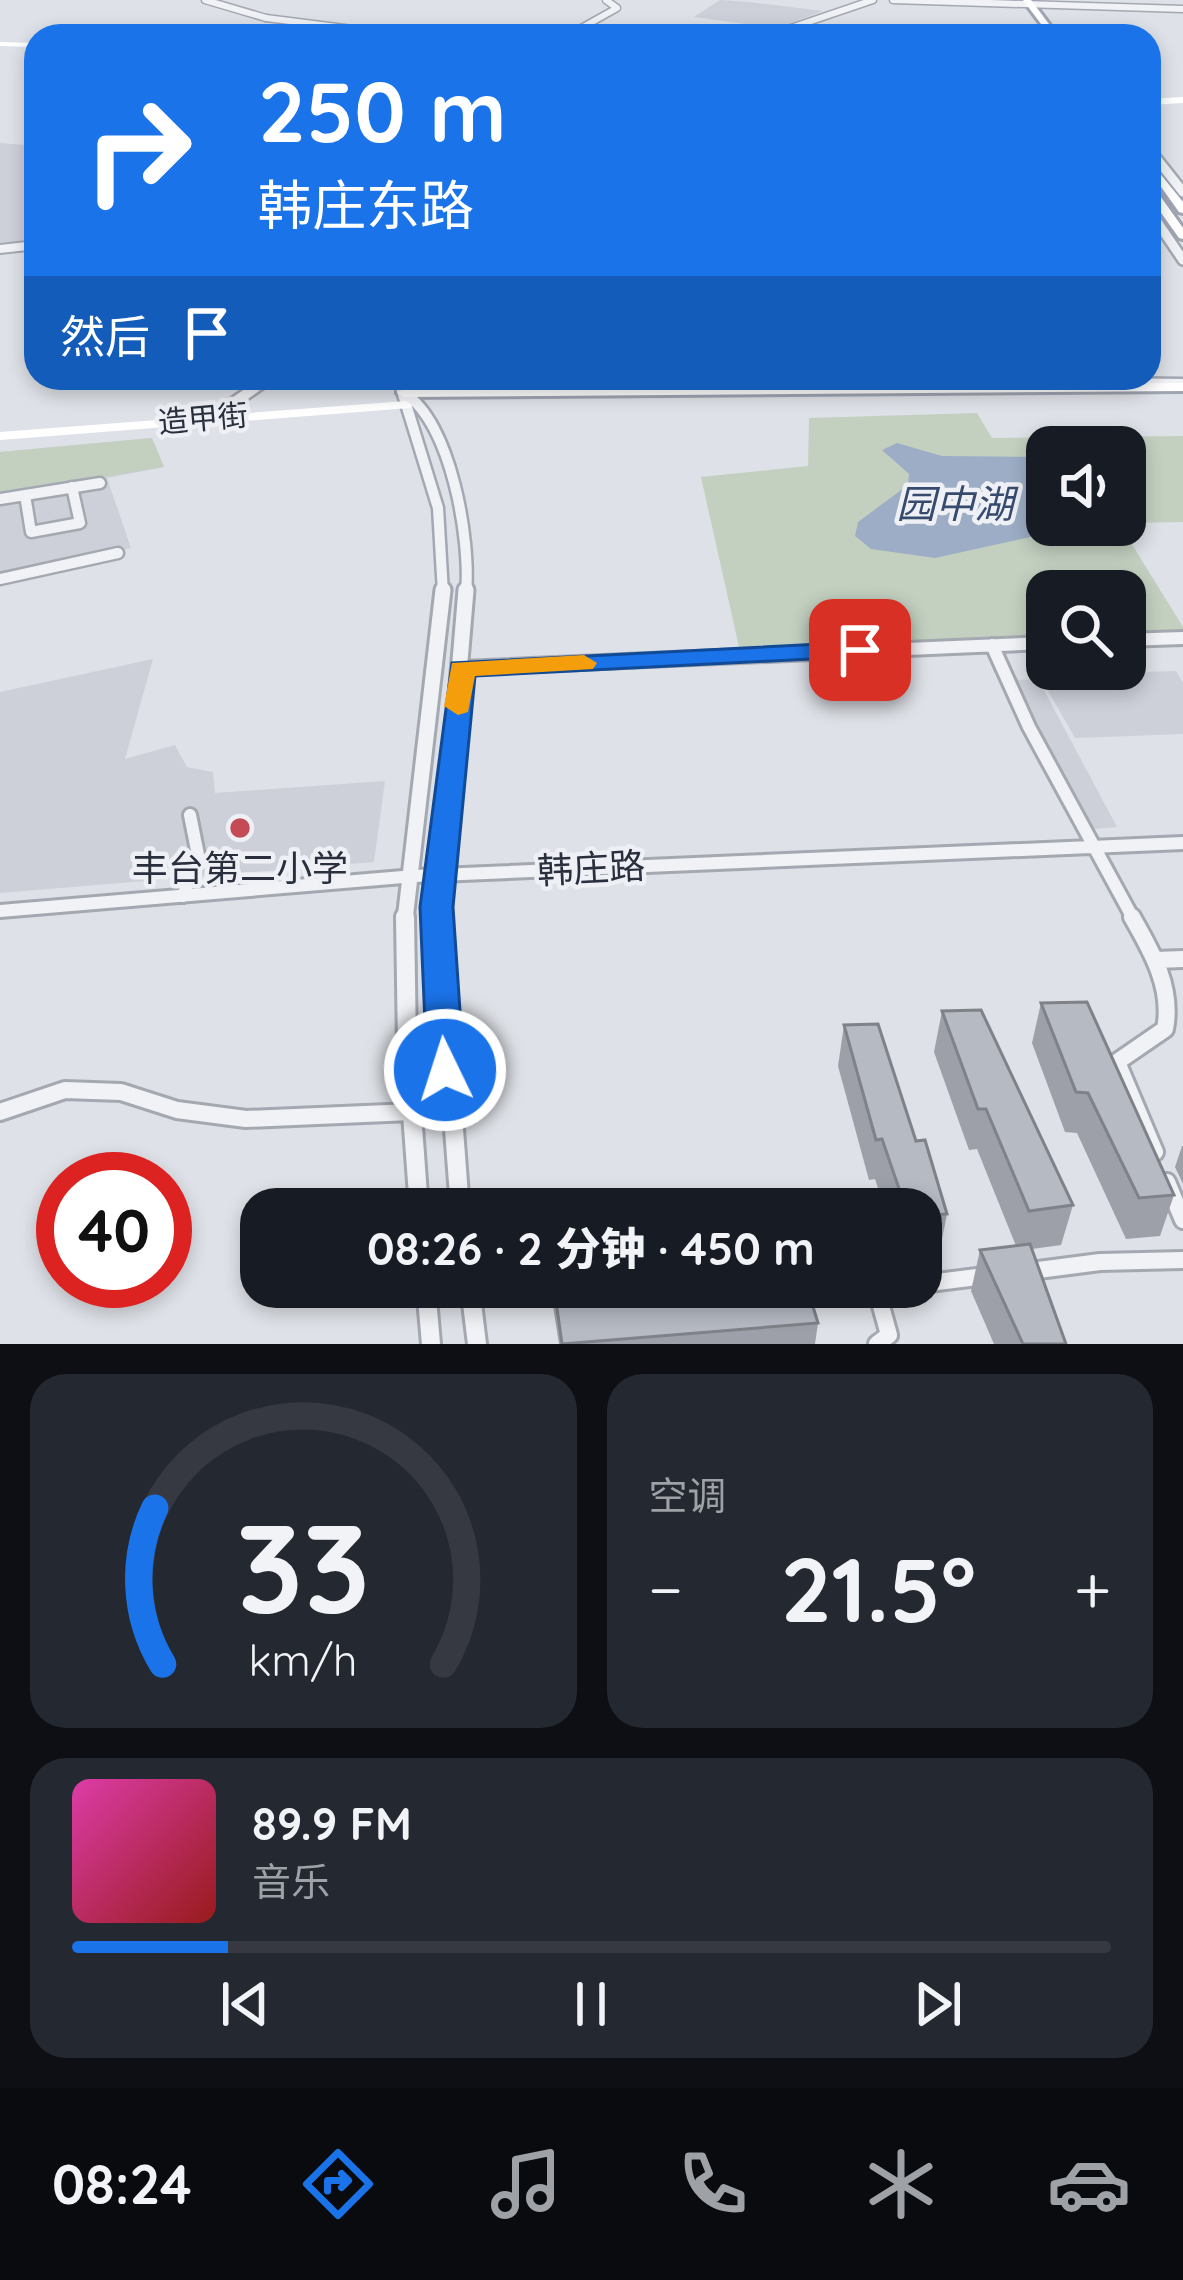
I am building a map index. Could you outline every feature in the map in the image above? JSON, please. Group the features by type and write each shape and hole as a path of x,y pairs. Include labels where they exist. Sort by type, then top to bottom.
{"main road":[{"path":"1022,2 1043,24"},
{"path":"1161,184 1179,215 1183,236"},
{"path":"408,395 699,390"},
{"path":"408,395 1183,399"},
{"name":"造甲街","path":"0,425 408,395"},
{"name":"造甲街","path":"0,436 408,395"}],"street":[{"path":"205,0 266,18 313,24"},
{"path":"589,24 614,10 616,6 606,0"},
{"path":"802,24 873,0"},
{"path":"893,0 1183,9"},
{"path":"1161,164 1183,192"},
{"path":"1161,229 1183,260"},
{"name":"造甲街","path":"229,406 252,390"},
{"path":"408,395 450,471 466,528 462,668 436,939 458,1188"},
{"path":"408,395 431,476 442,557 434,667 407,877 410,1112 417,1188"},
{"path":"0,499 100,483"},
{"path":"25,495 31,532 80,523 72,487"},
{"path":"0,579 118,553"},
{"path":"1146,639 1183,638"},
{"path":"462,668 1026,643"},
{"path":"992,644 1029,727 1156,960 1169,1008 1165,1029 1117,1062 1183,1220"},
{"path":"183,896 198,855 190,814"},
{"name":"韩庄路","path":"0,911 439,875 1183,843"},
{"path":"1156,960 1183,959"},
{"path":"0,1112 64,1090 121,1092 177,1110 246,1119 410,1112"},
{"path":"942,1281 1100,1262 1183,1260"},
{"path":"427,1308 430,1344"},
{"path":"472,1308 476,1344"},
{"path":"877,1344 890,1335 882,1308"}],"shaded area":[{"path":"720,0 823,11 787,24 694,17"},
{"path":"0,143 24,145 24,242 0,244"},
{"path":"152,438 164,467 107,478 131,548 0,576 0,452"},
{"path":"153,659 125,759 175,745 187,767 213,772 215,793 385,781 374,862 0,893 0,692"},
{"path":"1176,671 1183,683 1183,734 1075,738 1048,690 1146,690 1146,672"},
{"path":"1016,680 1026,680 1026,690 1044,690 1117,827 1084,830"}],"green space":[{"path":"977,413 992,438 1026,438 1026,546 1133,546 1183,627 1183,637 1146,638 1146,570 1026,570 1026,640 739,647 701,477 808,466 809,418"},
{"path":"1146,436 1183,436 1183,522 1146,523"},
{"path":"152,438 164,467 0,494 0,452"}],"water":[{"name":"园中湖","path":"897,443 942,456 1026,457 1026,538 935,558 871,549 855,536 858,522 908,485 909,474 882,450"}],"building":[{"path":"1087,1002 1174,1195 1139,1198 1088,1093 1076,1092 1041,1003"},
{"path":"981,1010 1073,1205 1029,1211 986,1109 978,1109 942,1011"},
{"path":"878,1024 916,1141 925,1140 939,1188 899,1188 882,1139 876,1140 844,1025"},
{"path":"1030,1244 1066,1344 1023,1344 980,1250"},
{"path":"557,1308 813,1308 818,1323 562,1344"}],"slow traffic":[{"path":"458,706 462,668 584,663"}],"place":[{"name":"丰台第二小学","path":"240,828"}],"route":[{"path":"445,1070 436,907 462,668 860,650"}]}
